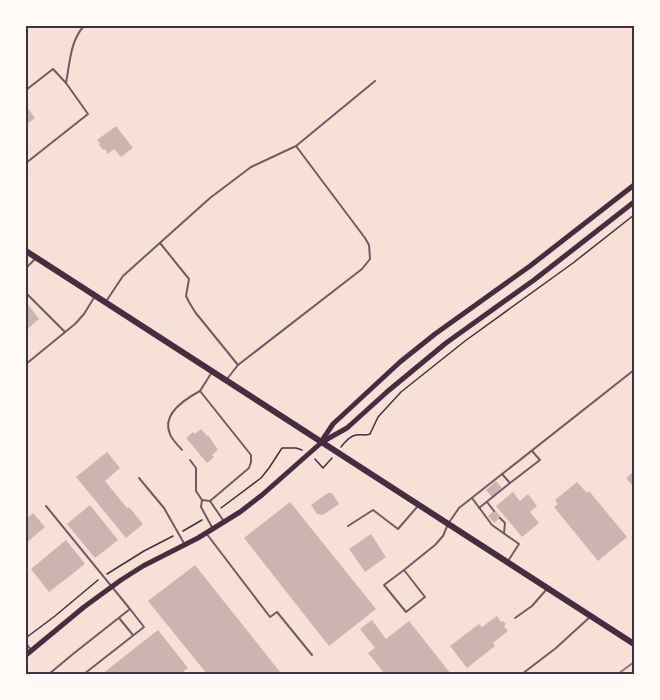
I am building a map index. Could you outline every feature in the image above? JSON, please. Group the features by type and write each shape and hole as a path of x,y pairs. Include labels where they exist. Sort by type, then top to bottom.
{"main road":[{"path":"322,442 333,424 400,362 634,185"},
{"path":"26,655 112,586 143,566 224,523 262,495 322,442 347,428 446,343 534,280 634,202"},
{"path":"26,251 634,644"}],"lane":[{"path":"66,83 72,47 84,26"},
{"path":"26,37 26,42"},
{"path":"26,90 53,69 88,114 26,163"},
{"path":"106,303 123,276 210,198 251,167 296,146 375,81"},
{"path":"226,380 238,364 362,269 370,259 369,245 365,238 296,146"},
{"path":"160,243 189,279 186,296 195,312 238,364"},
{"path":"26,268 36,258"},
{"path":"26,293 65,332"},
{"path":"26,364 84,314 95,296"},
{"path":"404,570 425,597 406,612 384,585 435,545 459,508 634,370"},
{"path":"182,450 169,434 168,422 175,409 200,391 213,372"},
{"path":"200,391 251,455 249,468 210,501 202,500"},
{"path":"479,508 540,460 532,451"},
{"path":"190,460 196,468 196,491 202,500 201,507 214,529"},
{"path":"502,474 510,483"},
{"path":"139,478 164,508 184,544"},
{"path":"472,498 492,525 519,544 507,562"},
{"path":"210,501 224,523"},
{"path":"487,502 494,511"},
{"path":"348,526 373,510 398,529 418,505"},
{"path":"46,506 144,627 84,675"},
{"path":"500,518 506,527 504,533"},
{"path":"206,533 270,617 277,612 312,655"},
{"path":"515,618 532,606 547,588"},
{"path":"49,675 130,609"},
{"path":"522,675 591,616"},
{"path":"119,618 133,635"},
{"path":"26,643 31,650"}],"building":[{"path":"26,106 35,118 26,125"},
{"path":"116,126 133,148 121,157 114,149 108,154 97,140"},
{"path":"26,302 39,319 26,330"},
{"path":"201,429 218,450 207,463 186,438"},
{"path":"107,452 120,468 105,481 143,524 126,538 76,477"},
{"path":"634,471 634,487 626,478"},
{"path":"496,481 502,488 492,497 486,490"},
{"path":"577,482 587,493 589,491 627,537 598,561 554,507 558,504 555,500"},
{"path":"513,492 520,501 528,494 537,506 530,512 539,523 522,537 496,506"},
{"path":"328,493 332,493 339,504 323,515 317,514 311,505"},
{"path":"290,502 376,609 329,646 244,538"},
{"path":"90,505 118,540 95,558 67,524"},
{"path":"495,510 501,517 494,523 488,516"},
{"path":"33,513 45,527 26,543 26,519"},
{"path":"371,534 386,557 365,572 349,549"},
{"path":"66,540 85,564 49,592 31,569"},
{"path":"195,565 280,672 278,674 207,674 148,601"},
{"path":"497,616 501,622 506,624 504,626 508,631 493,643 495,646 467,668 450,646 479,624 482,627"},
{"path":"372,620 386,639 409,621 451,674 385,674 368,653 375,648 360,629"},
{"path":"158,630 188,668 180,674 102,674"}],"railway":[{"path":"618,674 634,662"}]}
